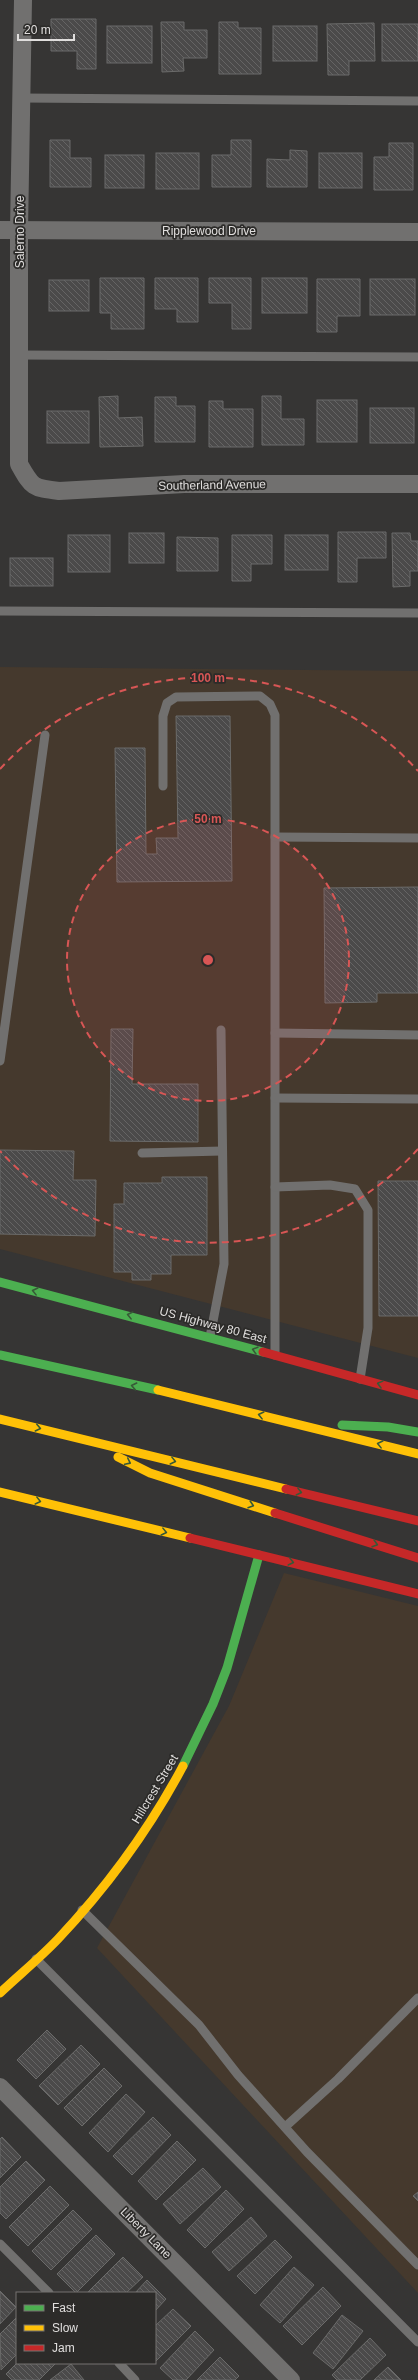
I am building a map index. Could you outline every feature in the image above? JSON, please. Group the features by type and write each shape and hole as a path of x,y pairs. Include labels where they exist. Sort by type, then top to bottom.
{"main road":[{"name":"US Highway 80 East","path":"0,1282 210,1337 418,1395"},
{"path":"0,1355 298,1424 418,1454"},
{"path":"0,1419 418,1521"},
{"path":"298,1424 388,1427 418,1432"},
{"path":"81,1438 150,1473 418,1558"},
{"path":"0,1492 418,1594"},
{"name":"Hillcrest Street","path":"0,1993 65,1931 128,1856 174,1784 203,1725 227,1668 259,1555"}],"street":[{"name":"Salerno Drive","path":"19,464 19,230 23,0"},
{"name":"Ripplewood Drive","path":"0,230 418,232"},
{"name":"Southerland Avenue","path":"19,464 30,484 40,489 59,491 184,484 418,484"},
{"name":"Liberty Lane","path":"0,2087 291,2380"}],"lane":[{"path":"22,98 418,101"},
{"path":"19,355 418,358"},
{"path":"0,611 418,614"},
{"path":"163,786 164,716 168,703 176,697 260,696 270,704 275,715 275,1355"},
{"path":"0,1061 45,735"},
{"path":"275,837 418,838"},
{"path":"210,1337 224,1264 221,1030"},
{"path":"275,1033 418,1035"},
{"path":"275,1098 418,1099"},
{"path":"142,1153 222,1151"},
{"path":"275,1187 330,1185 355,1189 368,1210 368,1328 360,1379"},
{"path":"82,1910 199,2025 238,2074 285,2127 418,2265"},
{"path":"36,1959 418,2342"},
{"path":"285,2127 338,2079 418,1998"},
{"path":"0,2244 48,2292"},
{"path":"119,2364 135,2380"}],"shaded area":[{"path":"0,667 418,671 418,1358 0,1249"},
{"path":"284,1573 418,1606 418,2293 97,1948 229,1706"}],"building":[{"path":"51,19 96,19 96,69 77,69 77,51 51,51"},
{"path":"161,22 184,22 184,30 207,30 207,58 183,58 184,71 162,72"},
{"path":"219,22 238,22 238,28 261,28 261,74 219,74"},
{"path":"374,23 375,61 349,61 349,75 328,75 327,24"},
{"path":"382,24 418,24 418,61 382,61"},
{"path":"107,26 152,26 152,63 107,63"},
{"path":"273,26 317,26 317,61 273,61"},
{"path":"50,140 70,140 70,158 91,158 91,187 50,187"},
{"path":"231,140 251,140 251,187 212,187 212,155 231,155"},
{"path":"389,143 413,143 413,190 374,190 374,157 389,157"},
{"path":"290,150 307,151 307,187 267,187 267,159 290,160"},
{"path":"156,153 199,153 199,189 156,189"},
{"path":"319,153 362,153 362,188 319,188"},
{"path":"105,155 144,155 144,188 105,188"},
{"path":"100,278 144,278 144,329 111,329 111,313 100,313"},
{"path":"155,278 198,278 198,322 177,322 177,309 155,309"},
{"path":"209,278 251,278 251,329 232,329 232,303 209,303"},
{"path":"262,278 307,278 307,313 262,313"},
{"path":"317,279 360,279 360,316 337,316 337,332 317,332"},
{"path":"370,279 415,279 415,315 370,315"},
{"path":"49,280 89,280 89,311 49,311"},
{"path":"118,396 118,418 142,417 143,446 100,447 99,397"},
{"path":"262,396 281,396 281,419 304,419 304,445 262,445"},
{"path":"155,397 176,397 176,406 195,406 195,442 155,442"},
{"path":"317,400 357,400 357,442 317,442"},
{"path":"209,401 223,401 223,409 253,409 253,447 209,447"},
{"path":"370,408 414,408 414,443 370,443"},
{"path":"47,411 89,411 89,443 47,443"},
{"path":"338,532 386,532 386,558 357,558 357,582 338,582"},
{"path":"129,533 164,533 164,563 129,563"},
{"path":"392,533 410,533 411,541 418,541 418,571 410,571 410,586 393,587"},
{"path":"68,535 110,535 110,572 68,572"},
{"path":"232,535 272,535 272,564 251,564 251,581 232,581"},
{"path":"285,535 328,535 328,570 285,570"},
{"path":"177,537 218,538 218,571 177,571"},
{"path":"10,558 53,558 53,586 10,586"},
{"path":"176,716 230,716 232,881 117,882 115,748 145,748 146,854 157,854 156,838 178,838"},
{"path":"418,887 418,993 377,993 377,1002 325,1003 324,888"},
{"path":"111,1029 133,1029 132,1084 198,1084 198,1142 110,1141"},
{"path":"0,1150 74,1151 73,1180 96,1180 95,1236 0,1234"},
{"path":"162,1177 207,1177 207,1255 171,1255 171,1274 151,1274 151,1280 132,1280 132,1272 114,1272 114,1204 124,1204 124,1183 162,1183"},
{"path":"378,1181 418,1181 418,1316 379,1316"},
{"path":"47,2030 66,2049 36,2079 17,2060"},
{"path":"81,2045 100,2064 58,2105 39,2086"},
{"path":"104,2068 122,2086 82,2126 64,2108"},
{"path":"126,2094 145,2112 108,2152 89,2133"},
{"path":"153,2117 171,2135 132,2175 113,2156"},
{"path":"2,2137 21,2157 0,2178 0,2139"},
{"path":"177,2141 196,2160 156,2200 138,2181"},
{"path":"26,2161 45,2180 6,2219 0,2213 0,2187"},
{"path":"203,2168 221,2187 180,2224 163,2204"},
{"path":"50,2186 69,2205 28,2246 9,2227"},
{"path":"226,2190 244,2209 205,2248 187,2230"},
{"path":"418,2192 418,2201 413,2196"},
{"path":"73,2210 92,2229 51,2270 32,2251"},
{"path":"251,2217 267,2236 229,2271 212,2252"},
{"path":"96,2235 115,2254 77,2292 75,2292 57,2274"},
{"path":"275,2240 292,2257 255,2294 237,2276"},
{"path":"123,2257 143,2277 127,2292 88,2292"},
{"path":"294,2267 314,2285 280,2323 260,2305"},
{"path":"147,2280 166,2299 156,2310 156,2292 136,2292"},
{"path":"323,2287 341,2306 302,2345 283,2326"},
{"path":"0,2291 16,2307 0,2324"},
{"path":"173,2309 191,2326 156,2361 156,2325"},
{"path":"342,2315 363,2331 333,2369 313,2353"},
{"path":"16,2318 16,2355 1,2370 0,2334"},
{"path":"195,2331 214,2350 186,2380 173,2380 160,2368"},
{"path":"370,2338 386,2355 360,2380 337,2380 332,2375"},
{"path":"220,2357 239,2376 235,2380 197,2380"},
{"path":"16,2364 55,2364 39,2380 12,2380 6,2374"},
{"path":"71,2364 84,2380 50,2380"},
{"path":"388,2367 401,2380 374,2380"}],"traffic: fast":[{"path":"0,1282 263,1352"},
{"path":"0,1355 158,1390"},
{"path":"342,1425 388,1427 418,1432"},
{"path":"183,1766 213,1704 227,1668 259,1555"}],"traffic: slow":[{"path":"158,1390 418,1454"},
{"path":"0,1419 286,1489"},
{"path":"118,1457 150,1473 275,1513"},
{"path":"0,1492 190,1538"},
{"path":"0,1993 51,1946 110,1878 142,1835 183,1766"}],"traffic: jam":[{"path":"263,1352 418,1395"},
{"path":"286,1489 418,1521"},
{"path":"275,1513 418,1558"},
{"path":"190,1538 418,1594"}]}
